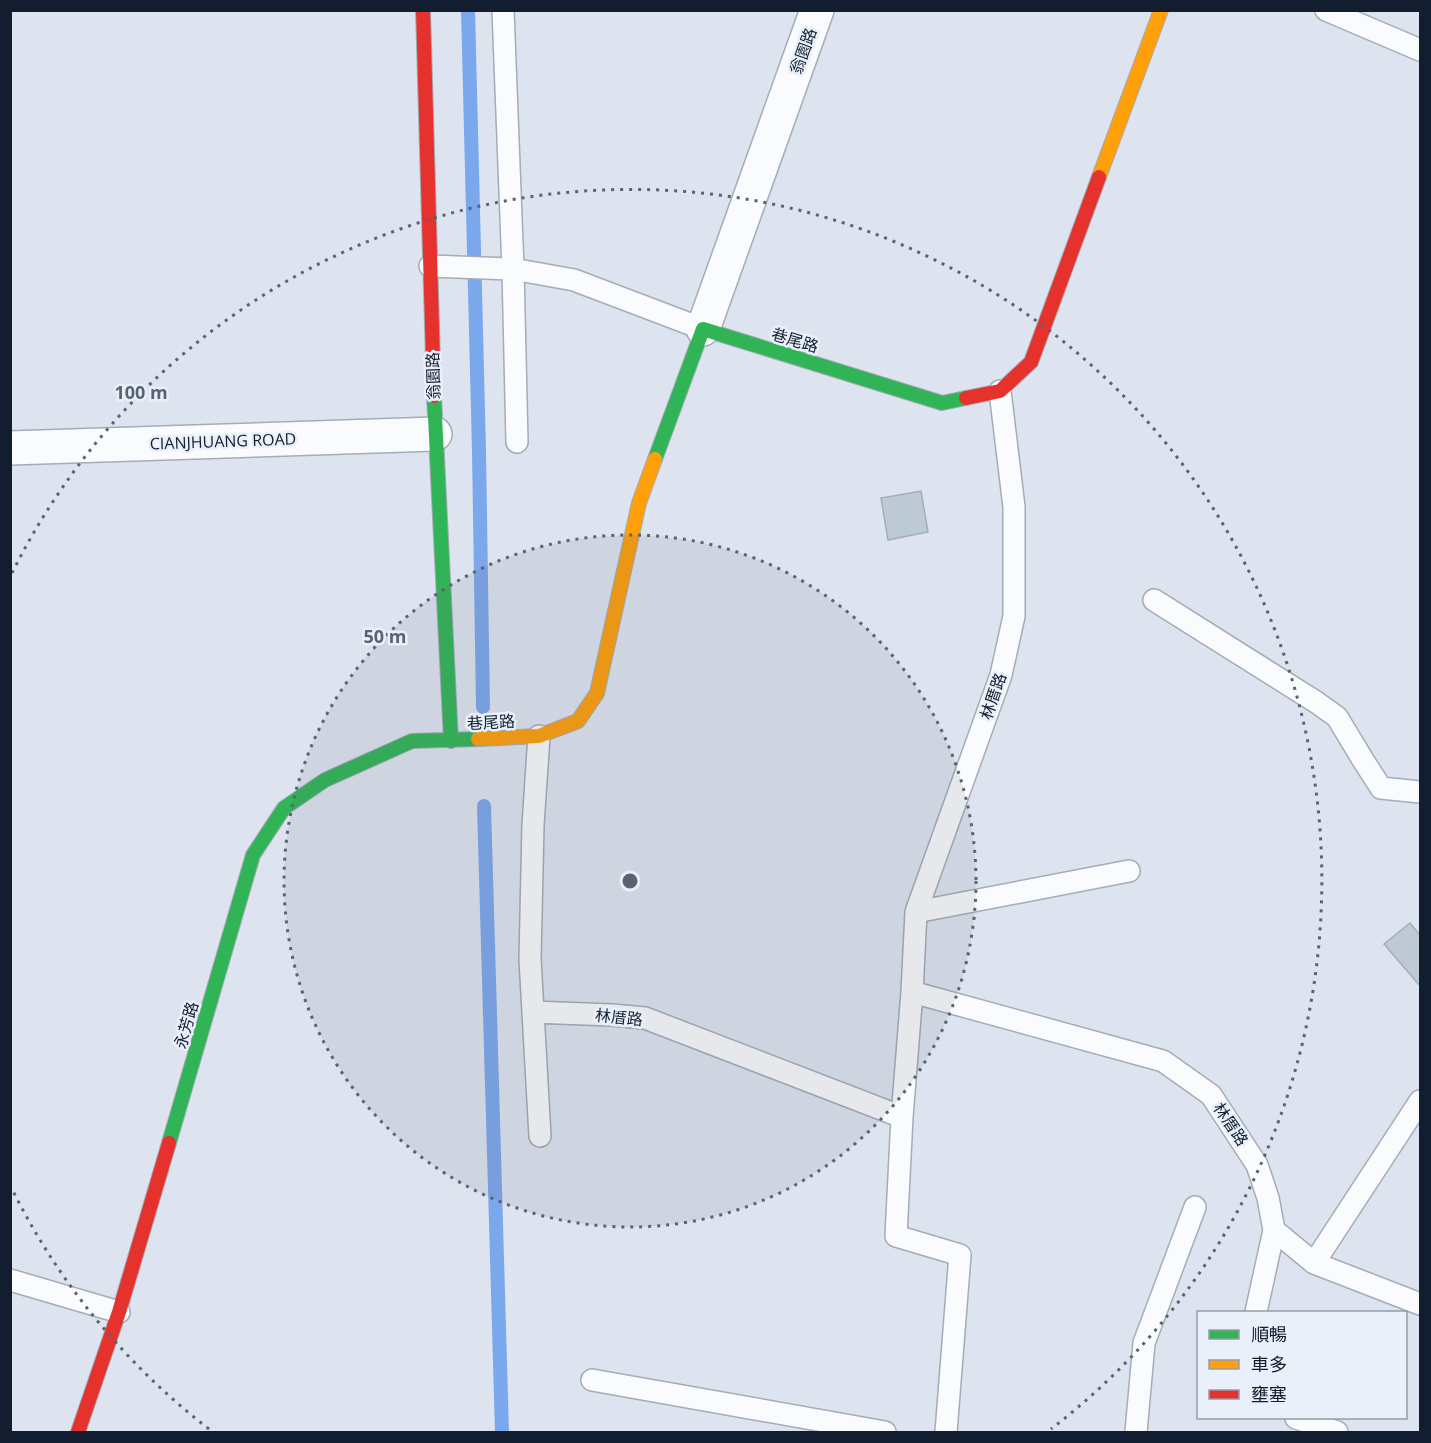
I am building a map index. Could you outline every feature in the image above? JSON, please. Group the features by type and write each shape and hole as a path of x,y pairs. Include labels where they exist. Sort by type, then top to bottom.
{"street":[{"name":"翁園路","path":"423,10 435,434 451,741"},
{"name":"翁園路","path":"703,329 817,10"},
{"path":"1000,391 1031,362 1161,10"},
{"name":"巷尾路","path":"451,741 539,736 578,721 597,693 639,503 703,329 942,403 1000,391"},
{"name":"CIANJHUANG ROAD","path":"10,448 435,434"},
{"name":"永芳路","path":"78,1432 119,1312 253,855 284,808 325,780 412,741 451,741"}],"lane":[{"path":"503,10 517,442"},
{"path":"1326,10 1420,50"},
{"path":"430,266 513,269 574,280 703,329"},
{"name":"林厝路","path":"946,1432 960,1255 896,1236 902,1117 916,912 1001,675 1014,616 1014,507 1000,391"},
{"path":"1154,600 1337,717 1381,788 1420,792"},
{"path":"539,736 532,836 530,959 540,1136"},
{"path":"916,912 1129,871"},
{"name":"林厝路","path":"912,992 1163,1060 1211,1095 1257,1165 1268,1198 1274,1230"},
{"name":"林厝路","path":"533,1011 645,1018 902,1117"},
{"path":"1314,1263 1420,1101"},
{"path":"1136,1432 1144,1343 1195,1208"},
{"path":"1256,1311 1274,1230 1314,1263 1420,1304"},
{"path":"10,1280 119,1312"},
{"path":"592,1380 885,1432"},
{"path":"1299,1419 1337,1432"}],"building":[{"path":"921,491 928,532 888,540 881,498"},
{"path":"1410,923 1420,935 1420,986 1384,944"}],"waterway":[{"path":"468,10 483,707"},
{"path":"484,806 502,1432"}],"traffic: fast":[{"path":"655,459 703,329 942,403 966,398"},
{"path":"434,396 451,741"},
{"path":"169,1143 253,855 284,808 325,780 412,741 478,739"}],"traffic: slow":[{"path":"1099,177 1161,10"},
{"path":"478,739 539,736 578,721 597,693 639,503 655,459"}],"traffic: jam":[{"path":"423,10 434,396"},
{"path":"966,398 1000,391 1031,362 1099,177"},
{"path":"78,1432 119,1312 169,1143"}]}
